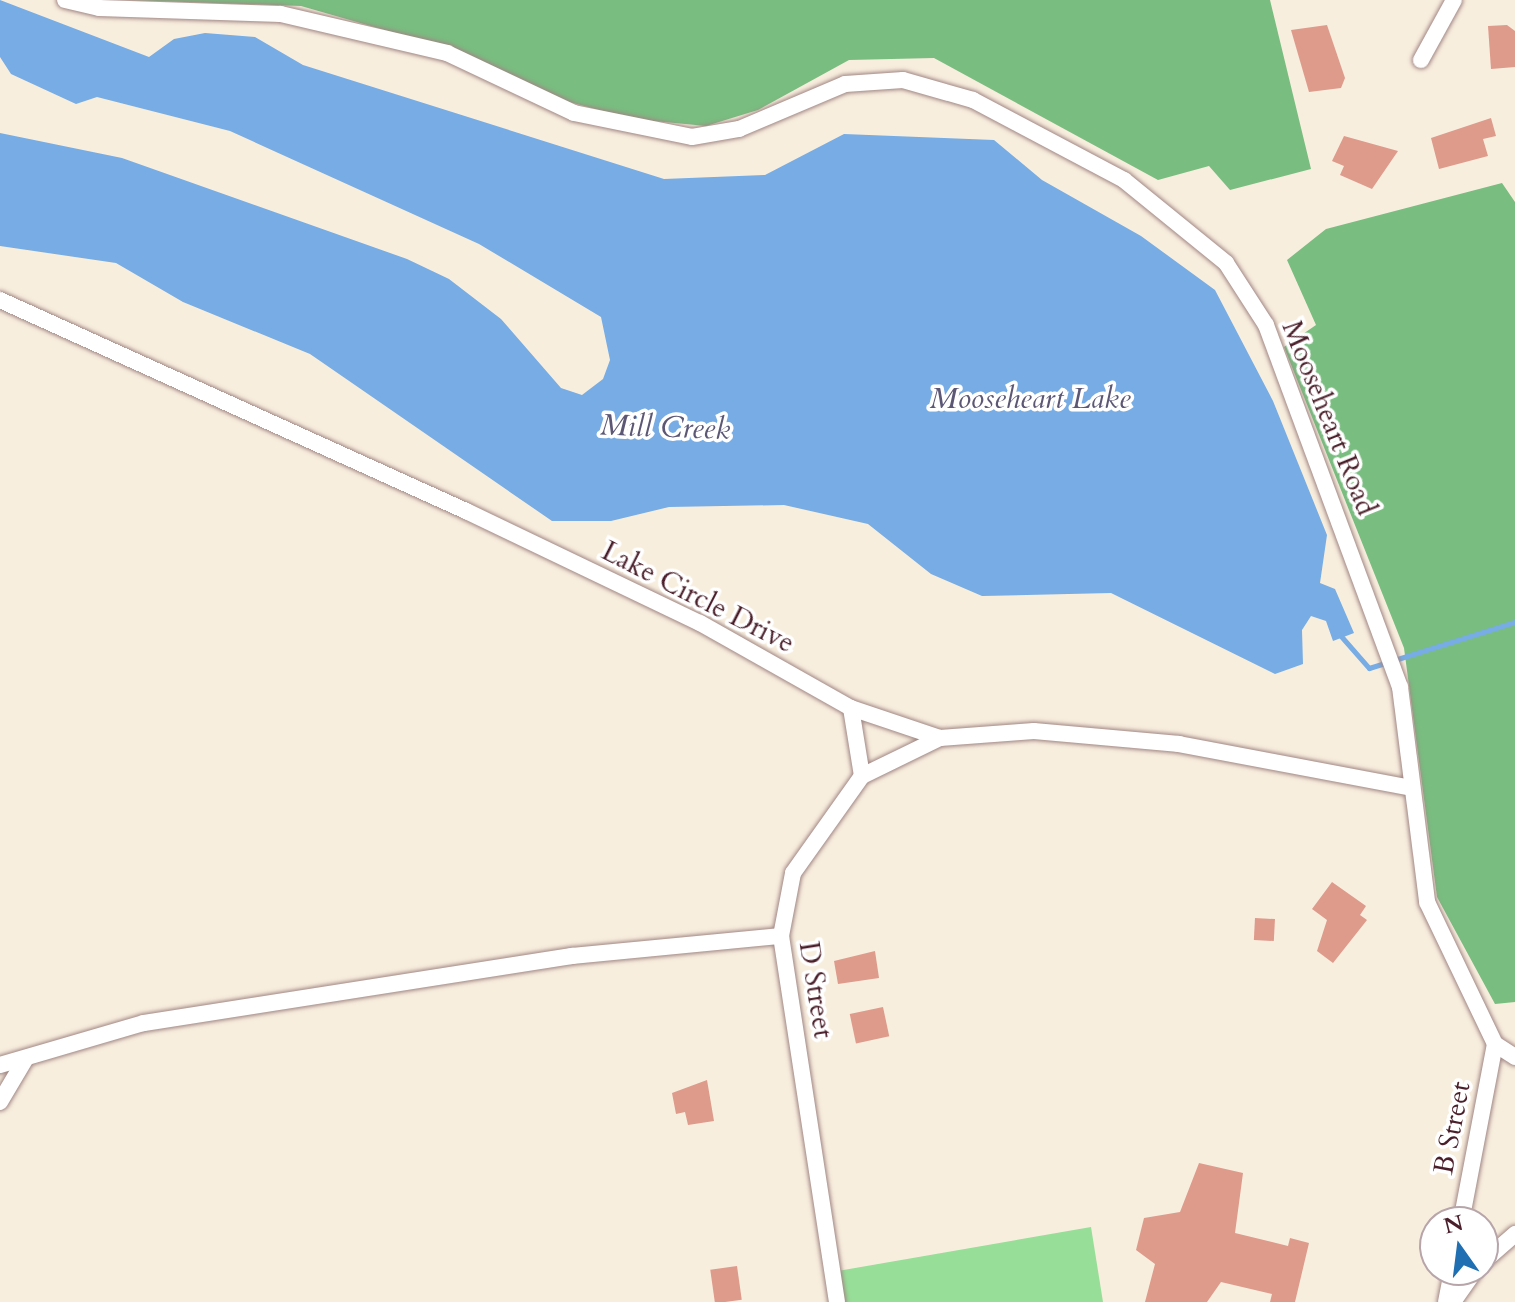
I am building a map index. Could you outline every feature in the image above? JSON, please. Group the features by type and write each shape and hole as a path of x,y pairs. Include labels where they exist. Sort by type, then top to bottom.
{"street":[{"name":"Mooseheart Road","path":"65,0 99,8 281,14 447,53 574,113 636,131 692,137 739,129 845,84 903,80 973,100 1124,180 1226,263 1284,365 1382,627 1400,687 1427,902 1495,1044"},
{"path":"1421,60 1454,0"},
{"name":"Lake Circle Drive","path":"0,300 521,537 700,623 851,708 940,738 1034,731 1179,744 1412,788"},
{"path":"851,708 862,776 940,738"},
{"name":"D Street","path":"837,1302 781,936 793,873 862,776"},
{"path":"0,1065 144,1023 572,956 781,936"},
{"path":"1495,1044 1515,1057"},
{"name":"B Street","path":"1464,1206 1495,1044"},
{"path":"0,1102 26,1058"},
{"path":"1499,1248 1515,1234"}],"green space":[{"path":"128,0 1270,0 1311,169 1230,190 1209,166 1158,180 934,58 849,60 758,110 706,126 633,119 558,99 437,45 301,6"},
{"path":"1502,183 1515,202 1515,1002 1495,1004 1437,897 1404,648 1284,347 1316,325 1287,260 1326,229"},
{"path":"1091,1227 1103,1302 837,1302 832,1272"}],"water":[{"name":"Mooseheart Lake","path":"0,0 149,57 174,39 205,33 255,37 303,65 664,179 765,175 844,134 994,140 1042,180 1141,236 1215,290 1273,401 1327,535 1320,583 1335,589 1354,633 1333,641 1326,621 1311,616 1302,630 1303,664 1275,674 1111,593 982,596 931,574 868,524 784,505 669,507 611,521 552,521 310,354 183,302 116,263 0,246 0,133 122,158 407,259 449,279 501,319 561,388 582,395 603,379 610,360 601,317 479,244 230,131 97,97 76,104 11,74 0,57"}],"building":[{"path":"1327,25 1345,78 1341,88 1309,92 1291,30"},
{"path":"1507,25 1515,31 1515,67 1491,69 1488,26"},
{"path":"1491,118 1496,136 1483,139 1488,156 1439,169 1431,138"},
{"path":"1344,136 1398,151 1372,189 1340,175 1344,166 1332,161"},
{"path":"1332,882 1366,906 1360,915 1367,920 1333,963 1317,951 1327,920 1312,909"},
{"path":"1255,918 1275,919 1274,941 1254,940"},
{"path":"875,951 879,978 838,984 834,961"},
{"path":"883,1007 889,1036 856,1043 850,1014"},
{"path":"707,1080 714,1121 688,1125 685,1112 676,1114 672,1093"},
{"path":"1199,1163 1243,1173 1235,1233 1288,1246 1290,1238 1309,1243 1295,1302 1270,1302 1272,1294 1221,1282 1207,1302 1145,1302 1155,1264 1136,1250 1144,1218 1180,1212"},
{"path":"737,1266 742,1300 715,1302 710,1270"}],"waterway":[{"path":"1340,635 1369,668 1515,622"}],"water label":[{"name":"Mill Creek","path":"665,428"}]}
